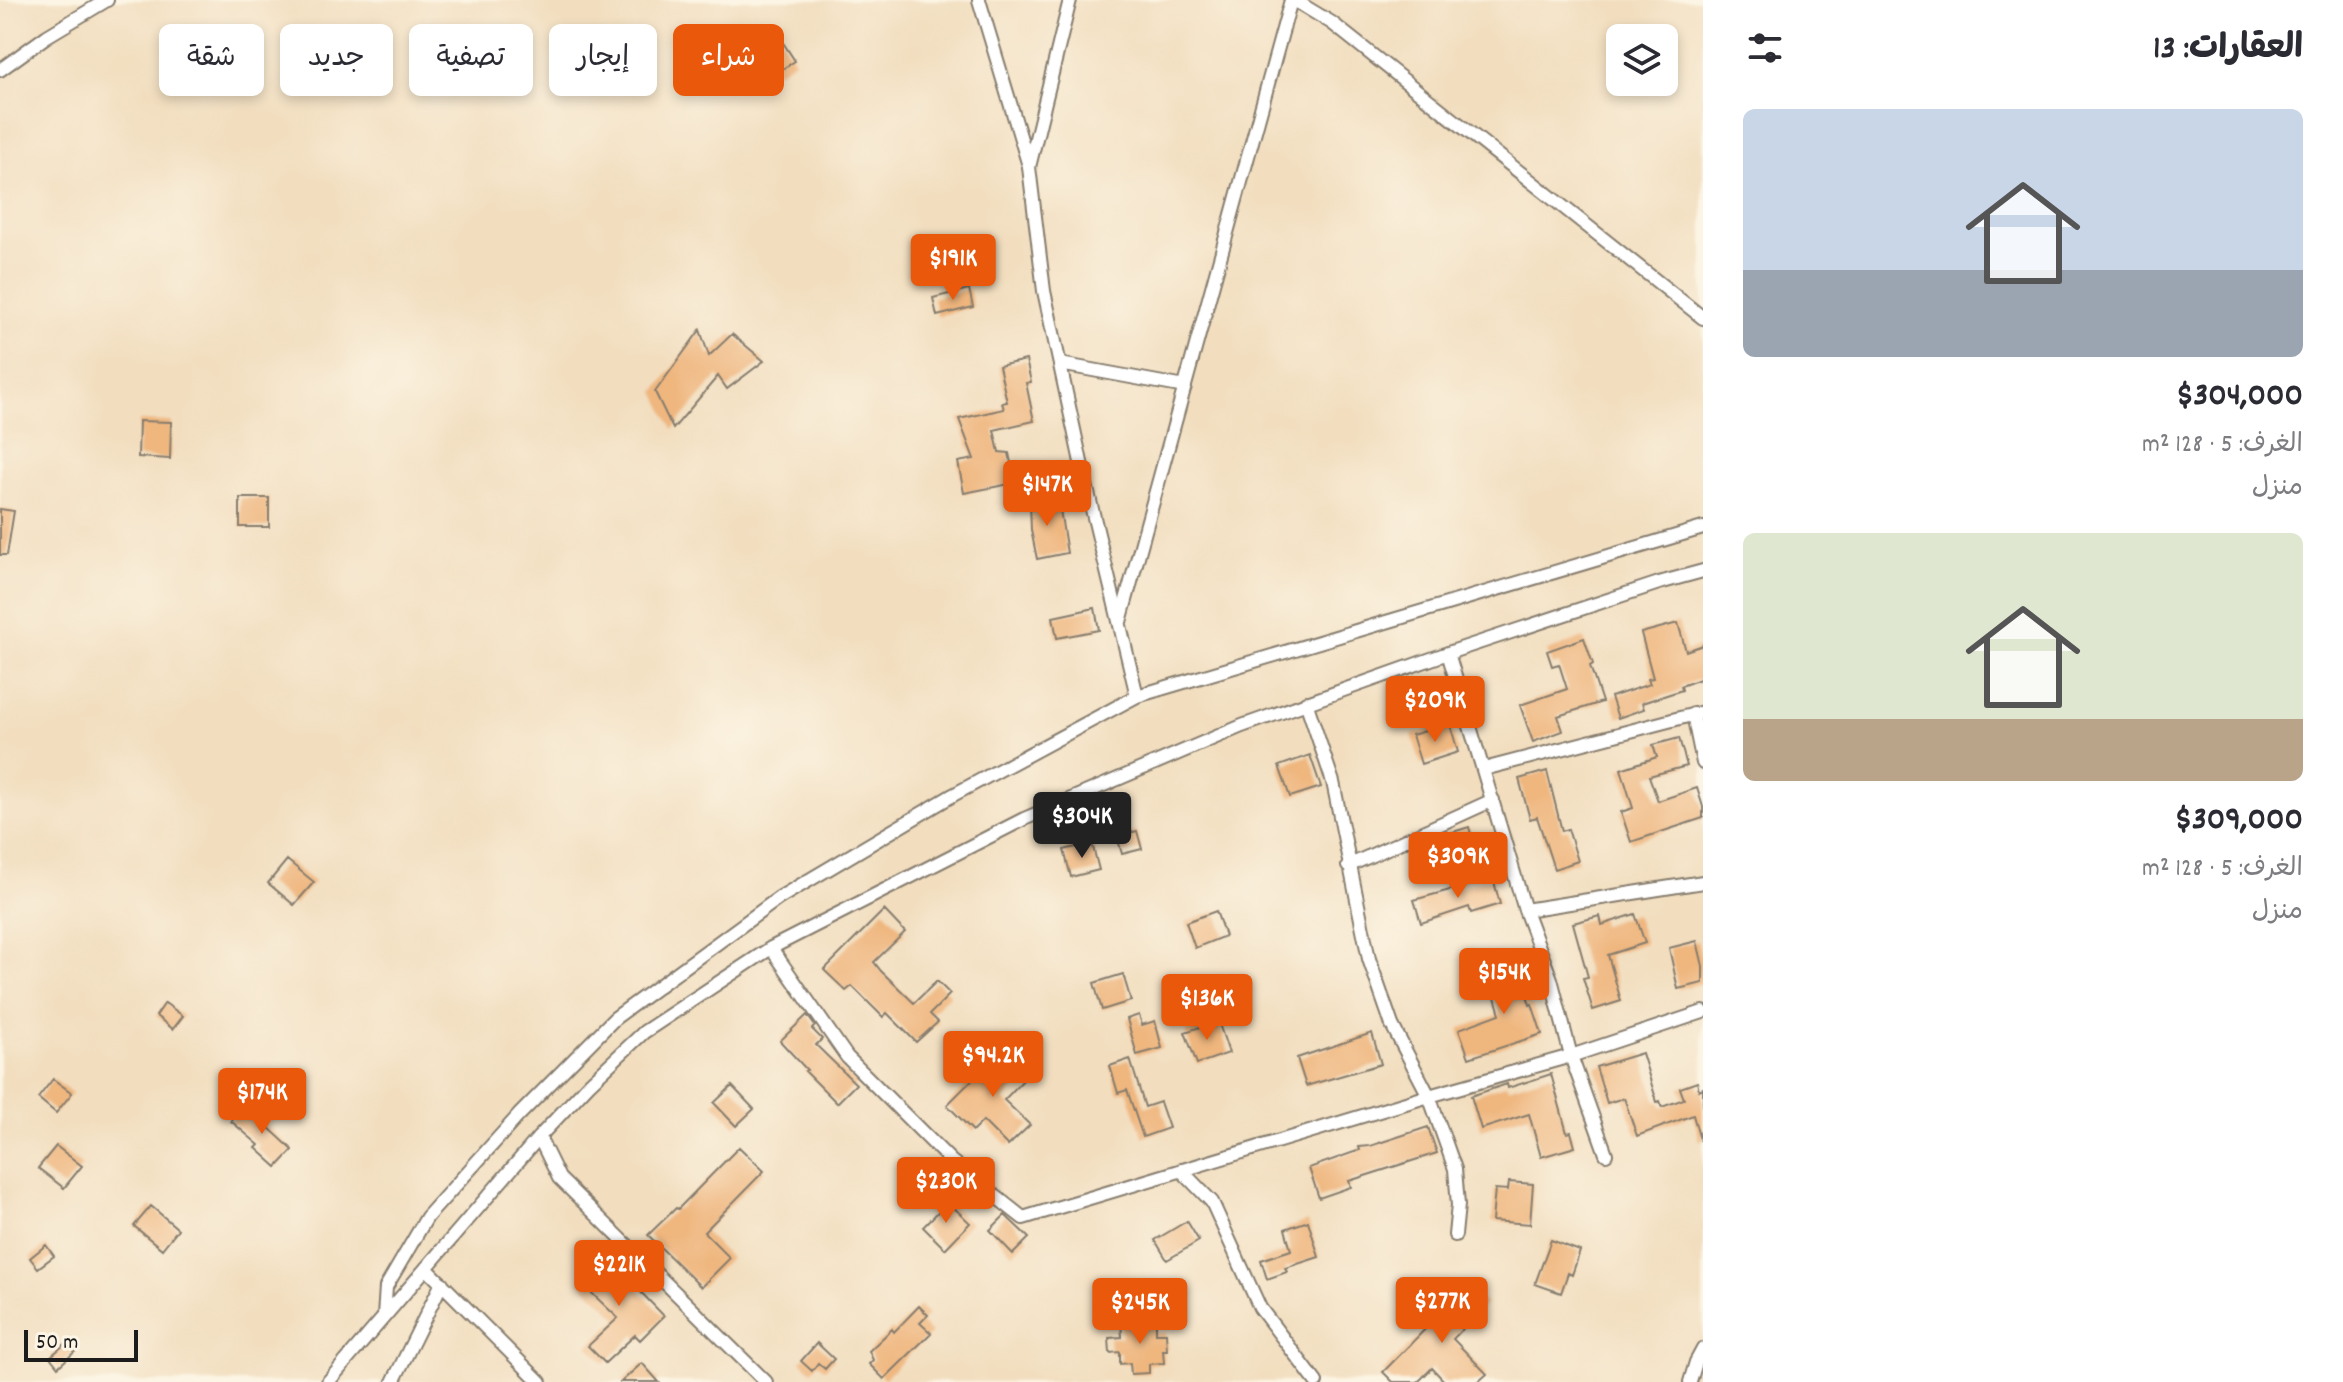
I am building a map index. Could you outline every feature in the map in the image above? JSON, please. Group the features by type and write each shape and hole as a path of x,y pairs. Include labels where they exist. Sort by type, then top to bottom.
{"street":[{"path":"0,70 47,36 107,0"},
{"path":"979,0 1029,167 1044,291 1137,696"},
{"path":"1029,167 1070,0"},
{"path":"1119,622 1292,0 1332,23 1703,318"},
{"path":"1060,364 1185,387"},
{"path":"384,1317 386,1287 427,1217 519,1115 615,1018 779,898 953,795 1137,696 1703,528"},
{"path":"328,1382 539,1137 589,1084 644,1032 771,948 1024,819 1242,726 1448,653 1703,571"},
{"path":"1448,653 1525,910 1551,979 1571,1056 1606,1154"},
{"path":"1306,702 1333,782 1369,959 1392,1025 1429,1096 1455,1169 1458,1205 1455,1235"},
{"path":"1484,769 1698,713 1703,763"},
{"path":"1348,866 1493,800"},
{"path":"1525,910 1703,882"},
{"path":"771,948 847,1057 951,1161 1023,1218 1571,1056 1703,1012"},
{"path":"539,1137 559,1178 766,1382"},
{"path":"1181,1170 1212,1202 1260,1308 1316,1382"},
{"path":"426,1268 540,1382"},
{"path":"393,1382 442,1283"},
{"path":"1690,1382 1703,1349"}],"building":[{"path":"784,44 795,61 784,68"},
{"path":"969,289 973,307 937,316 933,298"},
{"path":"700,330 709,356 732,334 764,361 727,389 718,376 673,429 655,392"},
{"path":"1026,360 1031,382 1026,383 1034,421 994,430 999,452 1009,453 1015,483 964,493 958,462 974,459 959,419 1004,409 1002,403 1007,402 999,366"},
{"path":"139,421 171,422 170,459 138,457"},
{"path":"1058,497 1067,553 1037,559 1031,530 1030,502"},
{"path":"240,498 269,498 269,527 240,527"},
{"path":"0,509 14,511 7,555 0,555"},
{"path":"1095,608 1099,630 1057,638 1053,617"},
{"path":"1678,623 1686,651 1703,645 1703,678 1681,686 1682,690 1642,703 1644,709 1618,718 1611,697 1650,684 1648,679 1653,678 1641,633"},
{"path":"1584,638 1602,702 1558,716 1563,731 1533,742 1520,705 1567,689 1559,664 1552,666 1547,651"},
{"path":"1450,724 1458,752 1421,764 1412,735"},
{"path":"1679,738 1687,766 1649,776 1658,801 1697,788 1703,818 1631,842 1621,812 1633,808 1621,769 1657,757 1653,745"},
{"path":"1310,755 1321,787 1290,797 1279,766"},
{"path":"1547,771 1562,831 1568,829 1578,861 1554,869 1537,817 1530,819 1519,779"},
{"path":"1469,827 1478,858 1449,866 1440,836"},
{"path":"1137,831 1142,849 1122,854 1117,836"},
{"path":"1092,843 1099,870 1071,877 1064,850"},
{"path":"287,860 314,882 294,905 268,883"},
{"path":"1493,878 1500,904 1471,913 1469,907 1421,923 1414,900"},
{"path":"884,910 905,932 874,962 881,971 914,1003 937,981 950,994 930,1014 938,1022 916,1042 887,1013 883,1017 852,986 846,991 824,970"},
{"path":"1216,911 1225,936 1195,948 1186,922"},
{"path":"1635,914 1645,943 1608,955 1621,1001 1593,1010 1583,978 1588,977 1573,923 1600,916 1602,925"},
{"path":"1697,941 1703,966 1703,983 1678,989 1669,948"},
{"path":"1518,965 1542,1034 1469,1058 1459,1029 1500,1014 1488,974"},
{"path":"1123,974 1131,1001 1102,1010 1094,983"},
{"path":"165,1003 183,1016 173,1029 156,1016"},
{"path":"807,1015 815,1026 812,1029 822,1039 816,1045 856,1084 837,1103 780,1041"},
{"path":"1139,1015 1142,1025 1155,1021 1162,1048 1137,1055 1127,1019"},
{"path":"1218,1021 1229,1053 1197,1064 1185,1032"},
{"path":"1372,1033 1381,1064 1306,1086 1297,1058"},
{"path":"1002,1050 1028,1075 1004,1100 1030,1125 1008,1146 983,1121 973,1131 947,1105"},
{"path":"1642,1053 1657,1102 1660,1101 1662,1107 1684,1099 1680,1088 1697,1082 1699,1090 1703,1088 1703,1140 1700,1140 1693,1115 1637,1136 1624,1098 1607,1103 1596,1067"},
{"path":"1130,1059 1145,1107 1160,1102 1169,1128 1143,1137 1127,1090 1118,1093 1110,1066"},
{"path":"1551,1074 1567,1133 1571,1132 1575,1147 1541,1157 1529,1114 1481,1129 1471,1096"},
{"path":"53,1079 72,1093 56,1113 38,1098"},
{"path":"732,1086 754,1109 736,1126 714,1103"},
{"path":"244,1105 293,1150 277,1167 256,1148 259,1145 231,1121"},
{"path":"1428,1127 1437,1153 1349,1181 1351,1187 1319,1198 1309,1168 1360,1150 1359,1147"},
{"path":"56,1146 82,1166 64,1188 38,1168"},
{"path":"739,1147 764,1171 704,1232 730,1258 701,1287 648,1235"},
{"path":"1509,1182 1533,1184 1530,1224 1492,1221 1495,1189 1508,1190"},
{"path":"948,1202 970,1223 945,1249 923,1227"},
{"path":"151,1206 178,1229 162,1249 134,1226"},
{"path":"1005,1215 1029,1238 1013,1254 990,1230"},
{"path":"1187,1221 1199,1241 1167,1260 1155,1240"},
{"path":"1308,1221 1319,1257 1285,1268 1287,1272 1267,1279 1261,1260 1291,1250 1285,1229"},
{"path":"1551,1240 1580,1251 1572,1275 1568,1273 1561,1293 1535,1284"},
{"path":"46,1245 54,1256 38,1268 30,1258"},
{"path":"605,1255 664,1316 640,1340 635,1335 605,1363 588,1346 618,1318 580,1282"},
{"path":"1463,1283 1486,1304 1453,1339 1487,1374 1478,1382 1445,1382 1432,1368 1418,1382 1393,1382 1383,1372 1446,1308 1443,1305"},
{"path":"919,1306 928,1315 920,1323 931,1333 884,1379 869,1364 873,1360 869,1351 892,1329 894,1332"},
{"path":"1156,1320 1156,1333 1166,1333 1164,1363 1149,1364 1149,1373 1131,1374 1130,1363 1120,1364 1120,1352 1110,1353 1109,1338 1122,1337 1121,1322"},
{"path":"71,1339 79,1348 58,1367 50,1357"},
{"path":"817,1343 834,1359 825,1369 818,1363 812,1371 801,1361"},
{"path":"642,1363 659,1382 621,1382"}]}
